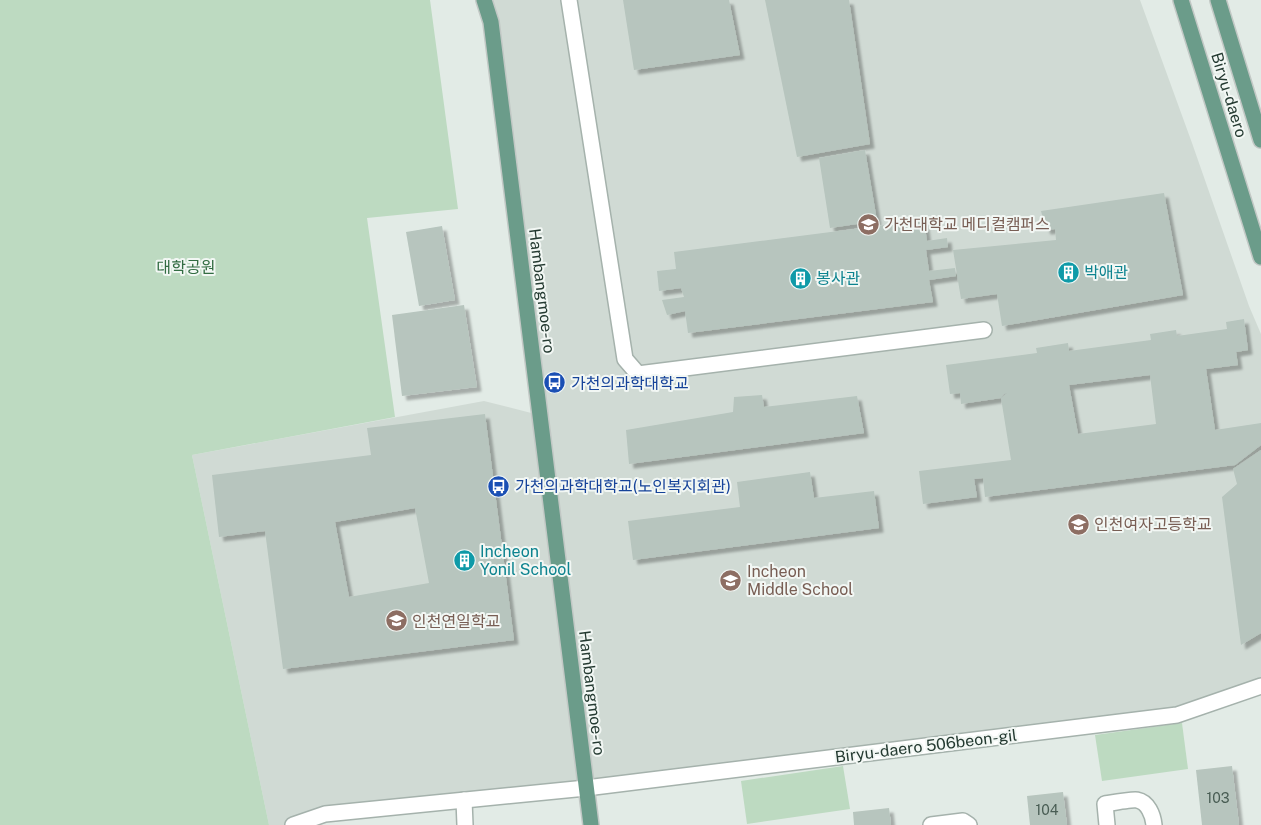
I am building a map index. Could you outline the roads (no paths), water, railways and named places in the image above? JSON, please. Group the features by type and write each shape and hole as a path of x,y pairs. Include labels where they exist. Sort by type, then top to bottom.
{"main road":[{"name":"Hambangmoe-ro","path":"484,0 491,22 590,825"},
{"name":"Biryu-daero","path":"1181,0 1261,257"},
{"name":"Biryu-daero","path":"1218,0 1261,140"}],"street":[{"path":"569,0 625,359 638,374 984,330"},
{"name":"Biryu-daero 506beon-gil","path":"292,825 325,814 586,788 1177,715 1261,686"},
{"path":"464,800 465,825"},
{"path":"1107,825 1105,804 1137,800 1146,805 1153,817 1154,825"},
{"path":"931,825 963,821 969,825"}],"place":[{"name":"가천대학교 메디컬캠퍼스","path":"868,224"},
{"name":"박애관","path":"1068,272"},
{"name":"봉사관","path":"800,278"},
{"name":"가천의과학대학교","path":"555,383"},
{"name":"가천의과학대학교(노인복지회관)","path":"499,486"},
{"name":"인천여자고등학교","path":"1078,524"},
{"name":"Incheon Yonil School","path":"464,560"},
{"name":"Incheon Middle School","path":"731,580"},
{"name":"인천연일학교","path":"396,621"}],"park label":[{"name":"대학공원","path":"186,267"}]}
